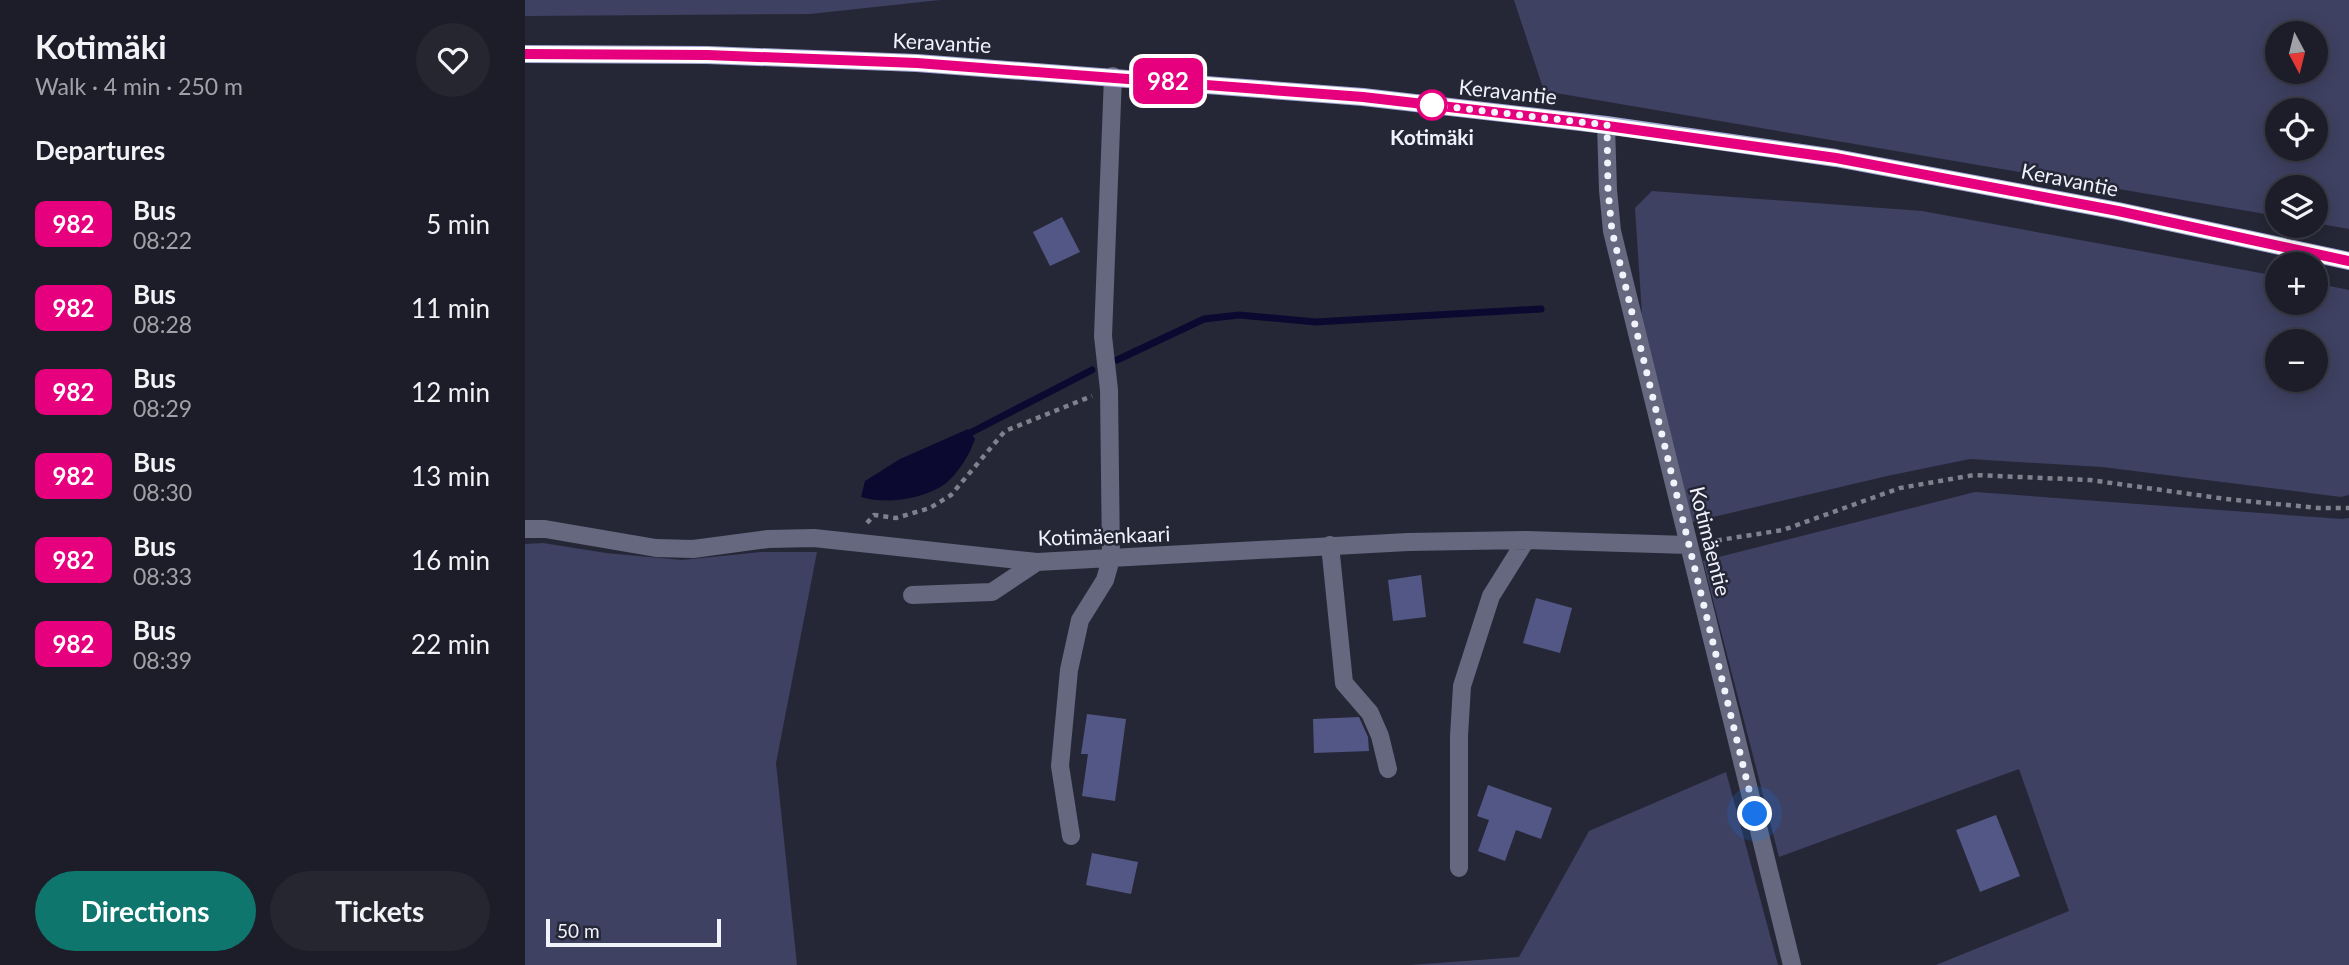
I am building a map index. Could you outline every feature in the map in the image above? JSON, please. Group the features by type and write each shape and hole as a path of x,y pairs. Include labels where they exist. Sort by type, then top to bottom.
{"main road":[{"name":"Keravantie","path":"525,54 707,55 917,63 1363,97 1607,125 1849,161 2118,211 2349,261"}],"street":[{"path":"1071,836 1060,766 1069,670 1080,621 1105,580 1111,559 1109,390 1103,336 1113,76"},
{"name":"Kotimäentie","path":"1607,125 1612,231 1792,965"},
{"name":"Kotimäenkaari","path":"525,529 545,528 656,548 693,549 768,539 814,538 1037,562 1408,542 1526,541 1688,545"},
{"path":"1459,868 1459,736 1462,686 1492,596 1526,541"},
{"path":"1330,545 1344,683 1370,713 1380,736 1388,769"},
{"path":"912,595 992,592 1037,562"}],"path":[{"path":"847,541 859,533 874,515 896,518 908,516 930,508 951,495 1005,431 1109,390"},
{"path":"1688,545 1783,530 1900,488 1973,475 2090,480 2226,499 2318,508 2349,508"}],"shaded area":[{"path":"525,0 940,0 810,14 525,16"},
{"path":"1514,0 2349,0 2349,229 2328,225 2328,175 2265,175 2265,214 1544,91"},
{"path":"1652,191 1922,211 2265,274 2265,315 2328,315 2328,286 2349,290 2349,495 2341,497 2102,467 1970,459 1688,523 1643,330 1635,208"},
{"path":"968,429 975,439 973,445 959,469 945,484 916,497 904,499 861,497 865,481 900,459"},
{"path":"1975,492 2349,518 2349,965 1936,965 2069,911 2019,769 1779,857 1703,561"},
{"path":"543,543 606,553 682,560 761,552 817,552 776,763 797,965 525,965 525,544"},
{"path":"1726,772 1778,965 1410,965 1519,957 1589,831"}],"building":[{"path":"1062,217 1080,252 1050,266 1033,232"},
{"path":"1421,575 1426,617 1393,621 1388,580"},
{"path":"1536,598 1572,608 1560,653 1523,643"},
{"path":"1087,714 1126,719 1115,801 1082,796 1088,754 1081,754"},
{"path":"1359,717 1368,737 1369,751 1314,753 1313,719"},
{"path":"1488,785 1552,808 1541,839 1516,830 1505,861 1478,851 1489,820 1477,816"},
{"path":"1996,815 2020,876 1980,892 1956,830"},
{"path":"1092,853 1138,862 1131,894 1086,885"}],"waterway":[{"path":"1117,360 1204,319 1239,315 1316,322 1541,309"},
{"path":"970,433 1092,370"}],"bus line":[{"name":"982","path":"525,54 707,55 917,63 1363,97 1607,125 1836,158 2118,211 2349,261"}],"place":[{"name":"Kotimäki","path":"1432,105"}],"route":[{"path":"1432,105 1607,125 1612,231 1755,814"}]}
